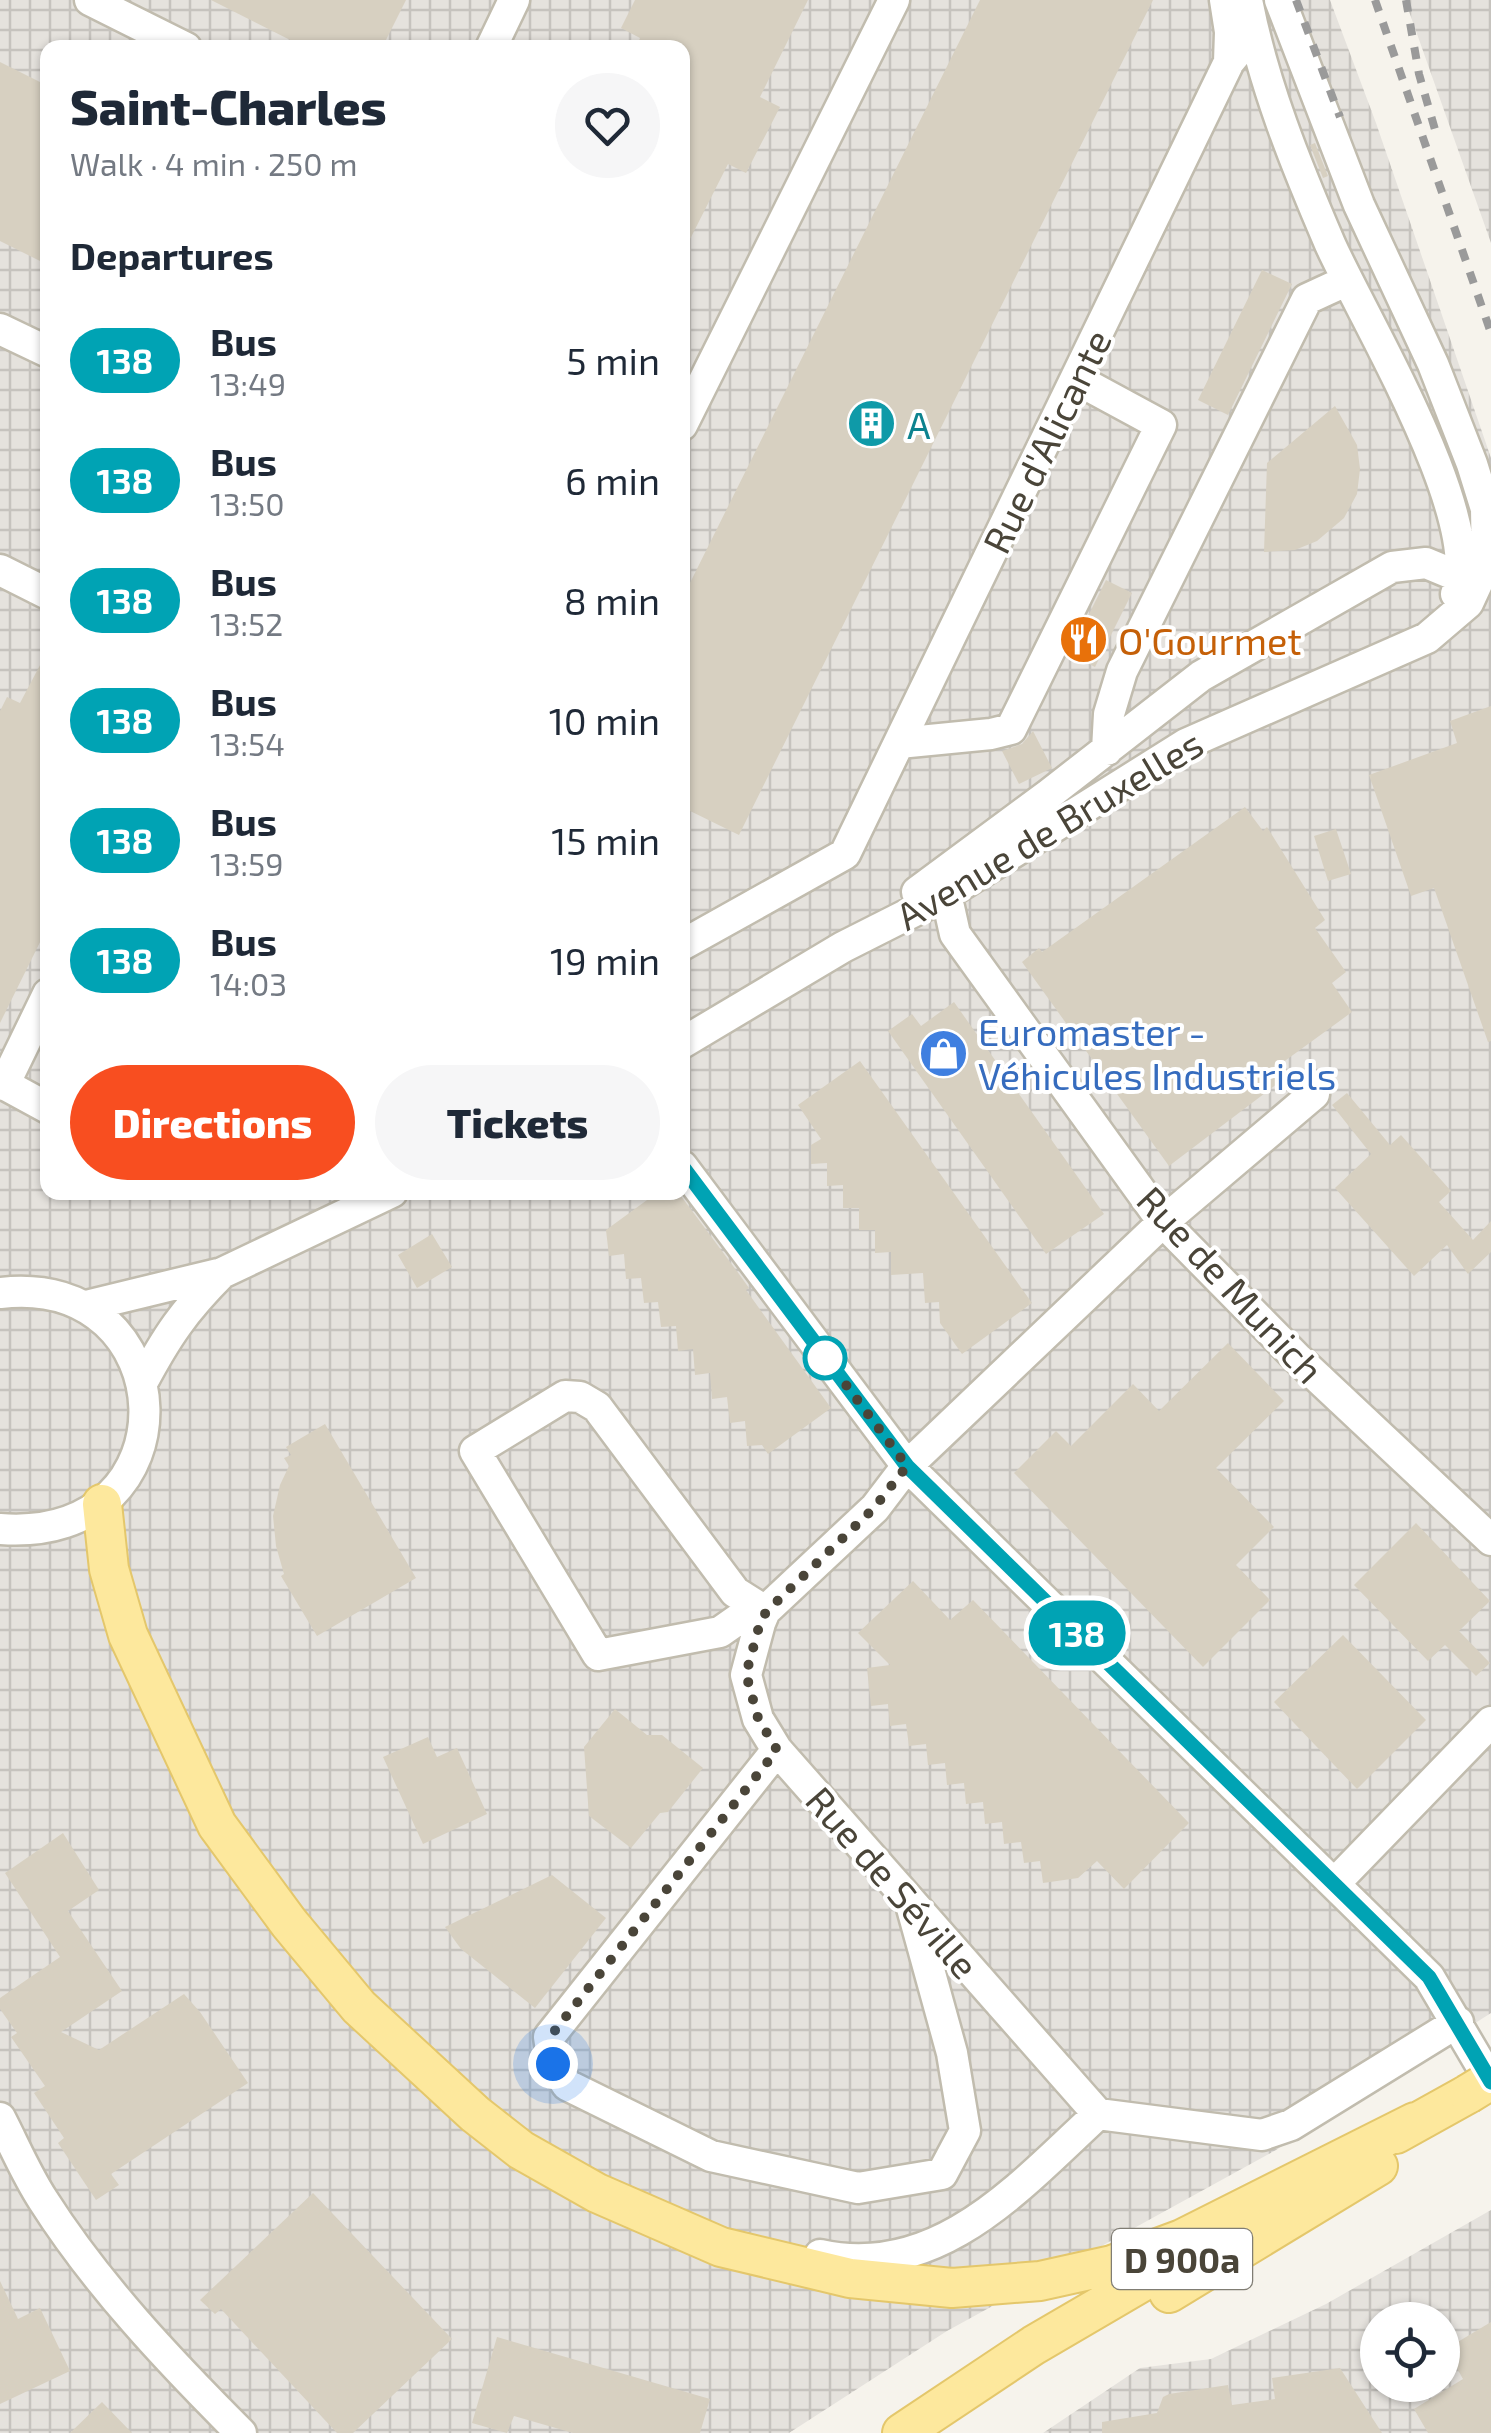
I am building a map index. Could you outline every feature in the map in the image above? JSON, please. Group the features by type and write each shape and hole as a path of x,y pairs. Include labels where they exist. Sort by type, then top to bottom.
{"main road":[{"path":"102,1504 109,1569 128,1635 217,1826 288,1923 359,2006 506,2138 597,2193 721,2247 850,2278 952,2288 1040,2281 1112,2265 1182,2239 1415,2122"},
{"name":"D 900a","path":"902,2433 1034,2346 1415,2122 1483,2092"},
{"name":"D 900a","path":"947,2433 1483,2092"}],"street":[{"path":"90,0 129,8 175,40"},
{"path":"494,40 514,0"},
{"path":"690,410 894,0"},
{"path":"1225,0 1229,62"},
{"path":"1248,0 1253,33 1280,120 1331,245 1416,419 1454,517 1462,578"},
{"path":"1248,0 1295,103 1351,244 1455,471 1469,526 1462,578 1450,608 1427,638"},
{"name":"Avenue de Bruxelles","path":"690,1030 942,898 1186,744 1427,638 1468,603 1487,562 1486,510 1472,464 1433,364 1359,205 1280,0"},
{"path":"1253,33 1249,70 1264,134 1410,450 1462,578"},
{"name":"Rue d'Alicante","path":"690,940 845,854 1229,62 1253,33"},
{"path":"1107,750 1109,714 1122,671 1307,298 1333,287"},
{"path":"0,329 40,348"},
{"path":"899,743 1010,729 1161,425 1076,379"},
{"path":"843,947 1201,676 1392,568 1426,563 1462,578"},
{"path":"0,570 40,590"},
{"name":"Rue de Munich","path":"942,898 949,906 956,934 1163,1222 1298,1359 1491,1540"},
{"path":"40,1010 2,1084 40,1104"},
{"name":"Rue de Séville","path":"1098,2114 777,1750 758,1718 746,1674 752,1643 761,1609 874,1508 907,1466 1163,1222 1314,1094"},
{"path":"690,1177 907,1466 1429,1977 1458,2022 1483,2092"},
{"path":"86,1306 222,1274 375,1200"},
{"path":"142,1383 166,1336 222,1274"},
{"path":"0,1292 57,1294 86,1306 112,1326 130,1353 142,1383 146,1417 139,1449 124,1479 102,1504 70,1523 34,1532 0,1529"},
{"path":"565,1396 580,1397 597,1407 735,1592 761,1609 720,1632 598,1654 475,1451 565,1396"},
{"path":"1335,1883 1491,1722"},
{"path":"777,1750 549,2038 553,2064 568,2086 712,2156 858,2188 942,2174 965,2131 952,2053 910,1901"},
{"path":"597,2193 736,2238 848,2261 910,2254 963,2231 1019,2187 1098,2114 1262,2135 1291,2124 1458,2022"},
{"path":"0,2118 42,2198 95,2272 241,2433"}],"shaded area":[{"path":"0,0 1330,0 1491,458 1491,2013 1276,2150 947,2331 789,2433 0,2433"},
{"path":"1405,0 1491,0 1491,243"},
{"path":"1491,2210 1491,2433 1043,2433 1140,2368 1211,2359 1326,2304"}],"building":[{"path":"211,0 406,0 386,40 290,40"},
{"path":"635,0 808,0 760,97 780,107 746,173 728,164 690,239 690,40 639,40 621,28"},
{"name":"A","path":"980,0 1153,0 739,835 690,811 690,583"},
{"path":"0,62 40,82 40,261 0,241"},
{"path":"1315,143 1328,176 1323,178 1310,145"},
{"path":"1262,270 1292,284 1228,415 1198,400"},
{"path":"1335,406 1357,445 1357,494 1344,518 1317,541 1295,550 1264,552 1267,463"},
{"path":"1106,580 1132,593 1095,667 1069,654"},
{"path":"40,665 40,942 0,1023 0,711 7,697 20,703"},
{"path":"1491,706 1488,1042 1434,888 1411,896 1369,775 1457,743 1450,721"},
{"path":"1033,731 1052,768 1019,784 1002,751 1022,744"},
{"path":"1245,807 1263,831 1267,827 1325,920 1315,928 1346,972 1332,983 1352,1012 1282,1063 1290,1074 1169,1166 1022,962 1039,948 1042,952"},
{"path":"1336,829 1351,874 1328,881 1314,836"},
{"path":"954,1002 1104,1214 1046,1254 888,1031 912,1014 921,1026"},
{"path":"860,1061 1032,1303 962,1354 940,1323 939,1302 925,1303 923,1273 891,1275 891,1252 875,1253 875,1230 859,1230 859,1208 843,1208 843,1185 827,1186 827,1163 811,1164 811,1145 821,1139 798,1105"},
{"path":"1347,1093 1390,1145 1401,1135 1451,1191 1439,1202 1473,1240 1491,1221 1491,1252 1468,1274 1447,1245 1414,1276 1335,1188 1371,1154 1332,1105"},
{"path":"647,1200 684,1200 831,1408 768,1454 762,1445 747,1446 745,1421 730,1423 727,1397 712,1399 710,1373 695,1375 693,1349 678,1351 676,1326 661,1327 658,1302 644,1303 641,1278 626,1279 624,1254 609,1256 606,1230"},
{"path":"432,1234 452,1267 417,1288 398,1255"},
{"path":"1228,1343 1284,1401 1216,1468 1274,1527 1236,1565 1270,1600 1203,1667 1014,1473 1056,1431 1071,1446 1133,1384 1159,1411"},
{"path":"325,1424 416,1578 317,1636 281,1576 284,1574 273,1516 289,1466 284,1458 291,1455 286,1447"},
{"path":"1416,1523 1490,1601 1459,1631 1490,1663 1476,1676 1445,1645 1428,1661 1354,1585"},
{"path":"913,1581 950,1620 973,1600 1189,1823 1124,1889 1097,1861 1078,1878 1043,1883 1040,1861 1024,1863 1021,1842 1004,1844 1002,1822 985,1824 983,1802 966,1804 964,1783 947,1785 945,1763 928,1765 926,1744 909,1746 906,1724 890,1726 888,1704 871,1706 867,1668 890,1665 858,1633"},
{"path":"1343,1635 1426,1720 1357,1789 1274,1702"},
{"path":"615,1709 647,1735 662,1735 703,1768 668,1812 660,1813 631,1848 589,1816 584,1747"},
{"path":"428,1737 437,1757 457,1748 487,1814 423,1844 383,1757"},
{"path":"63,1833 99,1890 68,1911 122,1991 61,2032 99,2050 184,1994 248,2083 111,2174 119,2185 96,2200 58,2143 64,2138 34,2093 45,2086 11,2037 17,2033 0,2009 0,1998 60,1957 5,1873"},
{"path":"552,1875 606,1918 535,2008 461,1949 445,1927"},
{"path":"313,2193 452,2339 353,2433 337,2433 221,2309 215,2314 200,2300"},
{"path":"0,2281 18,2319 40,2308 70,2371 0,2404"},
{"path":"1491,2322 1491,2433 1428,2433 1414,2409 1425,2402 1460,2402 1463,2379 1460,2341"},
{"path":"497,2337 710,2399 700,2433 573,2433 514,2416 507,2433 472,2423"},
{"path":"1340,2368 1382,2433 1102,2433 1102,2422 1157,2413 1163,2397 1169,2394 1228,2385 1232,2405 1275,2399 1272,2378"},
{"path":"102,2402 132,2433 70,2433"}],"railway":[{"path":"1296,0 1340,117"},
{"path":"1375,0 1491,333"},
{"path":"1406,0 1419,74 1438,140"}],"bus line":[{"name":"138","path":"690,1177 907,1466 1429,1977 1491,2082"}],"place":[{"name":"A","path":"872,424"},
{"name":"O'Gourmet","path":"1083,640"},
{"name":"Euromaster - Véhicules Industriels","path":"943,1053"}],"route":[{"path":"553,2064 549,2038 777,1750 758,1718 746,1674 752,1643 766,1612 874,1508 907,1466 819,1349 825,1358"}]}
